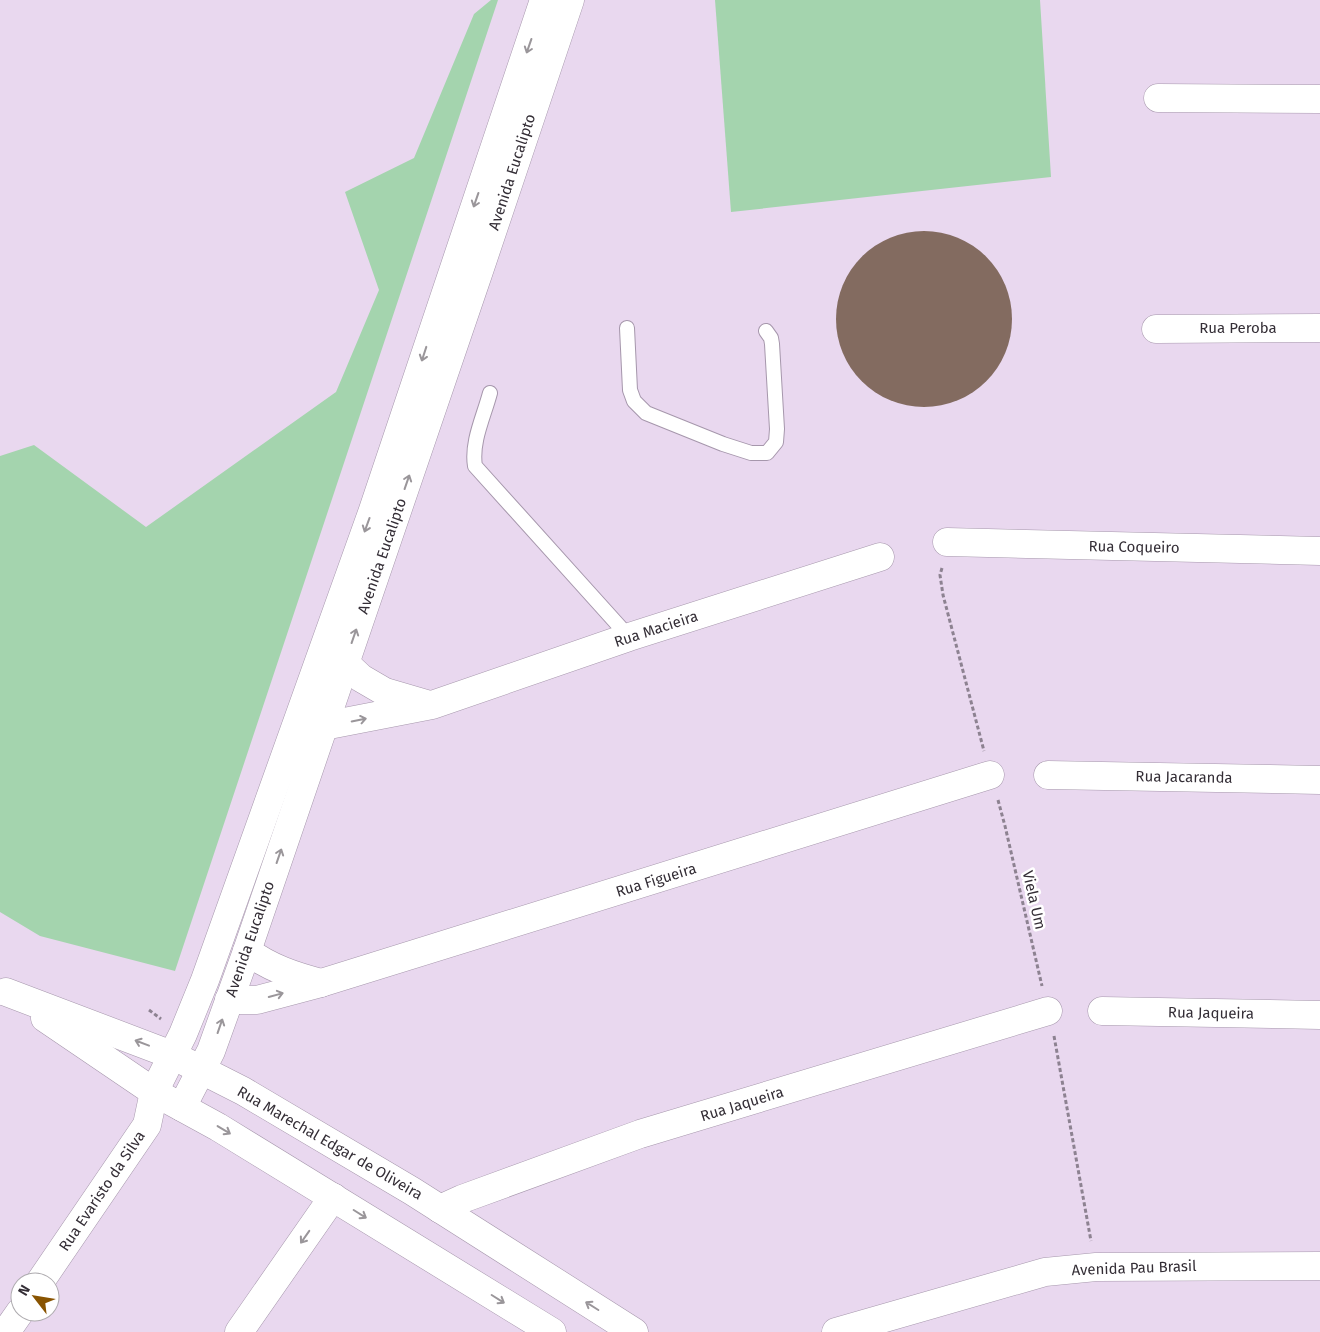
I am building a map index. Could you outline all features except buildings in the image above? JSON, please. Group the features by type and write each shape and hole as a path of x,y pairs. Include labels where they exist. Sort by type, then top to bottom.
{"main road":[{"name":"Avenida Eucalipto","path":"154,1092 183,1034 205,980 373,510 544,0"},
{"name":"Avenida Eucalipto","path":"182,1107 211,1052 247,952 476,282 570,0"},
{"path":"1158,98 1320,99"},
{"name":"Rua Peroba","path":"1156,329 1320,328"},
{"name":"Rua Coqueiro","path":"947,542 1320,551"},
{"name":"Rua Macieira","path":"294,731 324,727 432,705 629,637 880,557"},
{"path":"345,663 361,678 384,692 432,705"},
{"name":"Rua Jacaranda","path":"1048,775 1320,780"},
{"name":"Rua Figueira","path":"229,1000 257,1000 321,983 990,776"},
{"path":"247,952 261,962 289,974 321,983"},
{"name":"Rua Marechal Edgar de Oliveira","path":"3,990 172,1055 243,1091 412,1190 634,1332"},
{"name":"Rua Marechal Edgar de Oliveira","path":"3,990 154,1092 218,1127 552,1332"},
{"name":"Rua Jaqueira","path":"440,1209 462,1199 640,1134 1048,1011"},
{"name":"Rua Jaqueira","path":"1102,1011 1320,1015"},
{"name":"Rua Evaristo da Silva","path":"47,1272 148,1125 154,1092"},
{"name":"Rua Evaristo da Silva","path":"148,1125 182,1107"},
{"path":"239,1332 333,1197"},
{"name":"Avenida Pau Brasil","path":"836,1332 1045,1272 1096,1266 1320,1266"}],"lane":[{"path":"627,328 630,390 634,401 646,413 723,444 751,453 767,452 776,442 777,429 772,344 771,338 766,331"},
{"path":"490,393 474,455 475,466 629,637"}],"path":[{"name":"Viela Um","path":"947,542 940,575 943,595 990,776 1005,826 1058,1048 1096,1266"}],"green space":[{"path":"491,0 498,0 175,971 40,936 0,912 0,456 34,445 146,527 336,392 379,290 345,192 414,158 474,14"},
{"path":"715,0 1040,0 1051,177 731,212"}]}
